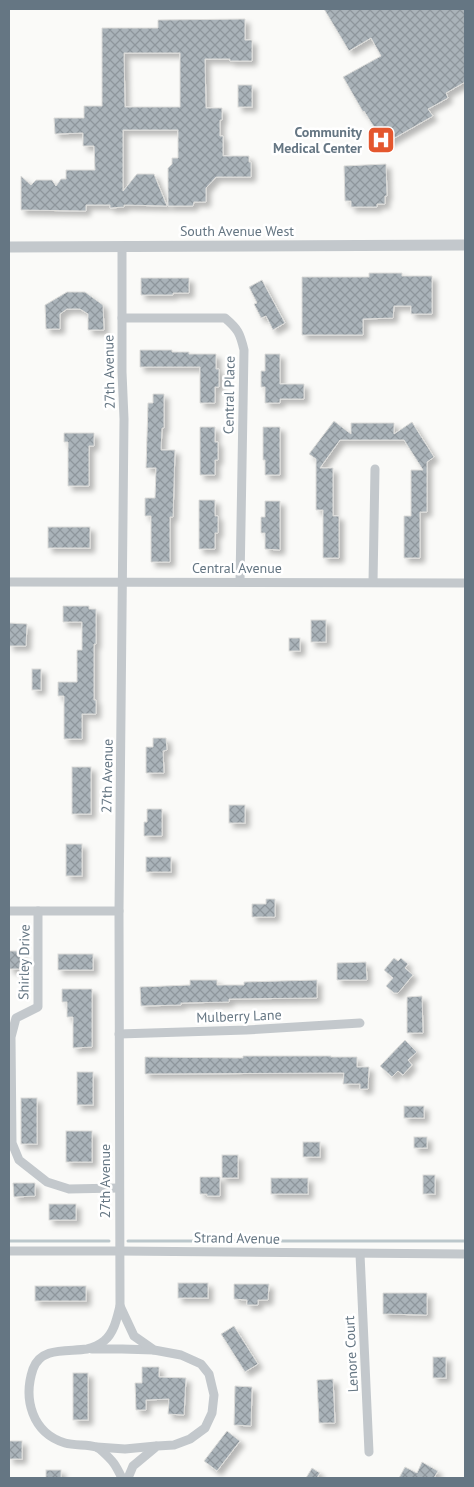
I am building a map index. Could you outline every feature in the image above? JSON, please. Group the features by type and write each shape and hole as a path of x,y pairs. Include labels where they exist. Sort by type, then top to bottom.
{"street":[{"name":"South Avenue West","path":"9,247 465,245"},
{"name":"27th Avenue","path":"89,1349 105,1340 115,1326 120,1306 118,1034 124,419 122,247"},
{"name":"Central Place","path":"122,318 225,318 241,335 244,350 240,582"},
{"path":"373,582 375,469"},
{"name":"Central Avenue","path":"9,582 465,583"},
{"path":"9,911 119,911"},
{"name":"Shirley Drive","path":"38,911 38,1006 16,1018 11,1037 12,1143 19,1160 47,1182 69,1189 118,1188"},
{"name":"Mulberry Lane","path":"118,1034 246,1030 360,1023"},
{"name":"Strand Avenue","path":"9,1251 465,1254"},
{"name":"Lenore Court","path":"360,1254 369,1452"},
{"name":"27th Avenue","path":"120,1306 134,1336 154,1350"},
{"name":"27th Avenue","path":"122,1348 154,1350 181,1355 201,1364 209,1374 214,1395 212,1413 205,1428 190,1439 174,1444 125,1450 65,1443 49,1436 40,1427 31,1408 28,1389 34,1366 41,1358 51,1352 89,1349 122,1348"},
{"path":"128,1478 133,1466 156,1446"},
{"path":"96,1447 114,1462 122,1478"}],"building":[{"name":"Community Medical Center","path":"324,9 465,9 465,82 446,93 448,98 428,109 433,116 384,144 381,140 376,143 369,130 374,127 343,77 381,56 371,38 349,51"},
{"path":"245,19 245,40 252,40 252,61 205,59 206,108 222,108 220,136 223,136 223,156 249,156 251,177 216,177 206,188 206,202 194,202 193,206 168,206 168,168 172,164 172,158 178,158 178,130 123,130 123,191 137,174 154,174 167,206 124,205 124,207 110,208 110,205 86,205 86,211 21,210 21,176 31,185 36,180 52,180 56,186 61,179 66,179 66,170 95,170 94,146 83,146 83,133 55,134 54,118 84,118 84,106 102,106 102,28 158,28 158,20","holes":["124,53 180,53 180,107 125,107"]},
{"path":"238,85 252,85 252,107 238,107"},
{"path":"386,164 387,196 385,196 385,204 377,204 377,207 351,207 351,201 345,201 344,166"},
{"path":"369,273 402,273 402,276 432,276 432,314 411,314 411,306 394,306 393,318 363,319 363,335 302,335 302,277 369,277"},
{"path":"141,278 189,278 189,293 141,295"},
{"path":"262,280 285,323 273,330 266,316 261,318 254,304 257,303 249,287"},
{"path":"67,292 85,292 103,305 104,330 88,330 88,314 80,309 67,309 60,314 60,329 46,329 45,305"},
{"path":"140,350 172,350 172,352 189,352 189,354 216,354 216,369 219,369 219,387 215,387 215,403 200,403 200,367 140,367"},
{"path":"265,354 280,354 280,384 304,384 304,399 280,399 280,403 265,403 265,387 261,387 261,371 265,371"},
{"path":"153,394 164,394 164,428 162,428 161,450 175,450 173,517 170,517 170,562 151,562 151,516 145,516 145,498 155,498 156,468 146,468 148,403 153,403"},
{"path":"334,421 351,434 351,423 394,423 394,434 412,422 434,457 427,462 427,512 420,512 420,558 404,558 404,516 411,516 411,470 423,470 404,440 340,440 320,468 333,468 333,516 339,516 339,558 323,558 323,510 316,510 316,459 309,454"},
{"path":"200,427 215,427 215,442 218,442 218,460 215,460 215,475 200,475"},
{"path":"263,427 280,427 280,475 265,475"},
{"path":"64,433 94,433 94,446 89,446 89,486 68,486 68,442 64,442"},
{"path":"199,500 215,500 215,516 218,516 218,533 215,533 215,549 199,549"},
{"path":"265,501 280,501 280,550 265,549 265,533 261,533 261,517 265,517"},
{"path":"48,527 90,527 90,548 48,548"},
{"path":"63,606 89,606 89,609 96,609 94,700 96,700 96,714 82,714 82,739 64,739 64,696 58,696 58,682 77,682 77,650 82,650 82,622 63,622"},
{"path":"311,620 326,620 326,642 311,642"},
{"path":"9,623 27,624 26,646 9,646"},
{"path":"289,638 300,638 300,651 289,651"},
{"path":"32,669 41,669 41,690 32,690"},
{"path":"153,738 166,738 167,750 163,751 164,773 146,773 146,747 153,747"},
{"path":"72,767 91,767 91,814 72,814"},
{"path":"229,805 245,805 245,823 229,823"},
{"path":"147,809 162,809 162,836 144,836 144,822 147,822"},
{"path":"66,844 82,844 82,876 66,876"},
{"path":"146,857 171,857 171,872 146,872"},
{"path":"266,899 275,899 275,917 252,917 252,904 266,904"},
{"path":"9,951 21,951 21,969 9,969"},
{"path":"58,954 93,954 93,970 58,970"},
{"path":"394,958 398,961 401,958 408,964 405,968 413,975 398,993 394,993 386,986 393,978 384,970"},
{"path":"366,962 367,980 337,980 337,963"},
{"path":"190,980 217,980 217,985 244,985 244,982 317,980 317,998 229,999 229,1002 141,1006 140,987 190,985"},
{"path":"62,989 92,989 92,1047 73,1048 73,1017 67,1017 67,1002 62,1002"},
{"path":"422,996 423,1033 407,1033 407,997"},
{"path":"405,1040 417,1052 408,1060 412,1065 403,1075 398,1071 392,1077 380,1066"},
{"path":"243,1056 357,1057 357,1067 369,1067 368,1089 360,1089 360,1084 343,1084 344,1073 145,1074 145,1057 243,1058"},
{"path":"77,1072 93,1072 93,1105 77,1105"},
{"path":"21,1098 37,1098 37,1144 21,1144"},
{"path":"404,1106 424,1106 424,1118 404,1118"},
{"path":"66,1131 92,1131 92,1162 66,1162"},
{"path":"414,1137 427,1137 427,1148 414,1148"},
{"path":"303,1142 320,1142 320,1157 303,1157"},
{"path":"222,1155 238,1155 238,1178 222,1178"},
{"path":"423,1175 435,1175 435,1194 423,1194"},
{"path":"200,1177 220,1177 220,1196 200,1194"},
{"path":"271,1178 308,1178 308,1194 271,1194"},
{"path":"13,1183 35,1183 35,1196 14,1197"},
{"path":"49,1204 76,1204 76,1220 49,1220"},
{"path":"178,1283 208,1283 208,1298 178,1298"},
{"path":"234,1284 269,1284 268,1300 258,1300 258,1305 247,1305 247,1300 234,1299"},
{"path":"35,1286 86,1286 86,1301 35,1301"},
{"path":"383,1293 427,1293 427,1315 383,1314"},
{"path":"234,1326 258,1364 245,1372 221,1334"},
{"path":"433,1357 446,1357 446,1378 433,1378"},
{"path":"142,1367 159,1367 159,1377 186,1378 184,1415 168,1414 169,1399 146,1400 146,1410 136,1410 135,1383 142,1383"},
{"path":"73,1373 88,1373 88,1420 73,1420"},
{"path":"333,1379 335,1423 319,1423 317,1380"},
{"path":"235,1386 252,1387 251,1426 234,1425"},
{"path":"227,1431 240,1441 217,1471 204,1461"},
{"path":"9,1441 22,1441 22,1459 9,1459"},
{"path":"422,1462 438,1471 434,1478 399,1478 405,1467 417,1473"},
{"path":"312,1468 320,1473 317,1478 306,1478"},
{"path":"46,1470 61,1470 61,1478 46,1478"}],"waterway":[{"path":"9,1241 109,1241"},
{"path":"128,1241 465,1241"}],"place":[{"name":"Community Medical Center","path":"381,140"}]}
